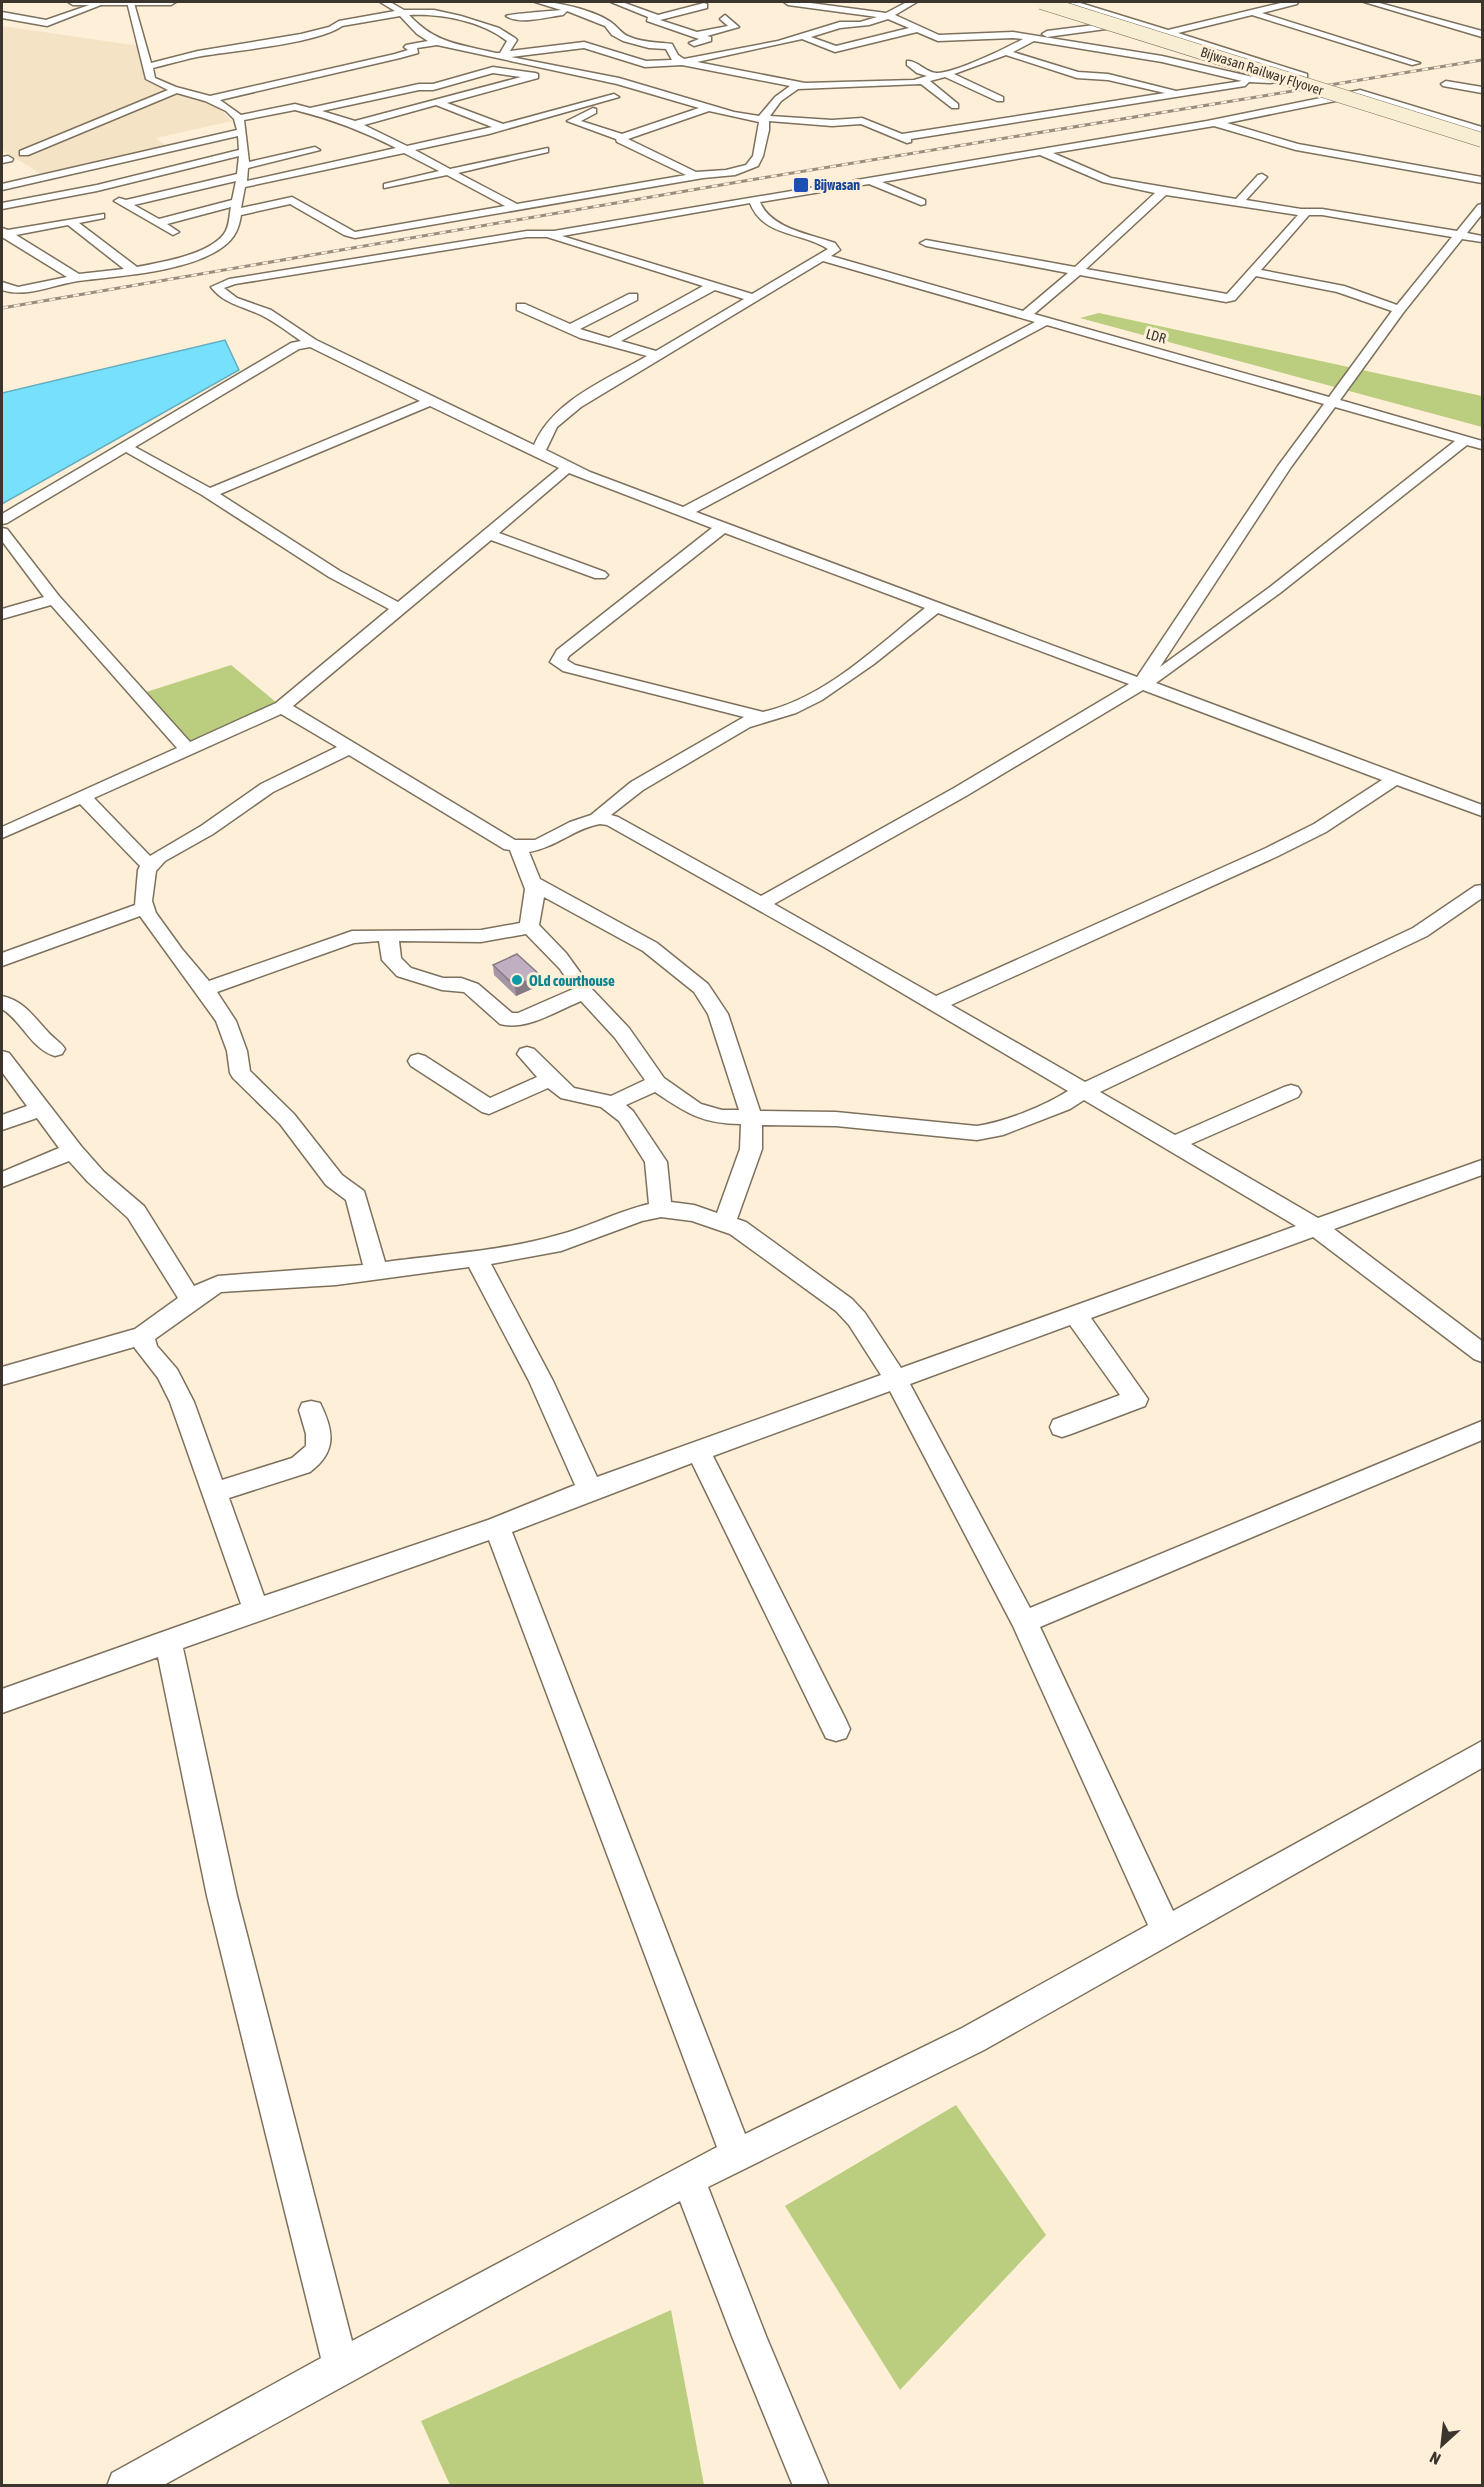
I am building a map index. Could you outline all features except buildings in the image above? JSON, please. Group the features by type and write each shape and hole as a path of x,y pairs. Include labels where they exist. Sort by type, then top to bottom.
{"main road":[{"name":"Bijwasan Railway Flyover","path":"1041,2 1482,142"},
{"name":"Bijwasan Railway Flyover","path":"1061,6 1482,135"}],"street":[{"path":"73,2 171,2"},
{"path":"384,2 404,15 420,32 437,42 619,81 733,116 826,123 862,121 904,138 1258,81 1304,76 1070,2"},
{"path":"539,2 607,23 615,33 657,48 669,46 695,39 735,27 724,19 727,19 701,4 650,19 695,39 722,54"},
{"path":"615,2 656,18"},
{"path":"788,2 890,16 938,38 1006,35 1024,37 1149,57 1258,81"},
{"path":"858,2 869,12"},
{"path":"498,55 584,45 645,64 682,62 804,37 840,25 850,27 890,16 913,2"},
{"path":"1030,2 1061,6 1087,6 1107,2"},
{"path":"1146,38 1294,2"},
{"path":"1368,2 1482,33"},
{"path":"2,15 49,22 102,3"},
{"path":"2,286 17,291 77,278 177,262 222,242 232,229 242,176 243,152 239,118 228,107 210,99 153,81 130,3"},
{"path":"1061,6 1110,27 1270,80"},
{"path":"510,16 542,15 570,10"},
{"path":"149,66 198,54 333,30 339,24 428,12 489,26 512,40 498,55"},
{"path":"1251,12 1415,63"},
{"path":"1004,27 1024,37"},
{"path":"158,223 235,207 294,200 355,235 751,168 756,161 765,131 764,119 778,99 796,86 903,84 923,81 1005,52 1024,37 1110,27"},
{"path":"804,37 836,49 917,30"},
{"path":"210,99 363,64 414,51 408,48 437,42"},
{"path":"669,46 674,57 682,62 802,85"},
{"path":"1005,52 1077,75 1108,77 1181,94"},
{"path":"910,63 920,71 942,75 1000,99"},
{"path":"363,64 381,71"},
{"path":"743,73 764,68"},
{"path":"313,110 419,87 433,87 491,70 535,76 355,124"},
{"path":"576,85 600,77"},
{"path":"619,81 593,89 614,97 620,102 572,121 622,138 709,108"},
{"path":"923,81 954,106"},
{"path":"826,84 854,96"},
{"path":"1446,84 1482,90"},
{"path":"24,153 179,89"},
{"path":"1482,130 1360,93 1214,122 1041,152 553,234 527,234 389,255 233,281 217,286 223,293 240,303 272,316 312,343 429,402 539,452 567,468 1482,811"},
{"path":"125,204 242,176 407,150 502,128 614,97"},
{"path":"1332,99 1482,142"},
{"path":"439,103 502,128"},
{"path":"239,118 293,107 313,110 355,124 517,208"},
{"path":"1467,126 1482,118"},
{"path":"1214,122 1296,147 1482,180"},
{"path":"2,187 241,132"},
{"path":"622,138 622,142 699,176"},
{"path":"242,176 315,150"},
{"path":"388,186 544,150"},
{"path":"2,206 97,188 243,152"},
{"path":"1041,152 1107,180 1163,192 1306,212 1322,212 1482,239"},
{"path":"426,161 445,157"},
{"path":"1239,202 1262,177"},
{"path":"869,180 921,202"},
{"path":"97,188 172,232"},
{"path":"1026,314 1076,272 1163,192"},
{"path":"539,452 543,437 553,423 567,411 834,247 770,221 759,210 754,199"},
{"path":"1141,684 1233,541 1331,402 1399,310 1482,207"},
{"path":"926,243 1220,298 1231,297 1306,212"},
{"path":"2,232 100,216"},
{"path":"69,221 133,270"},
{"path":"2,232 77,278"},
{"path":"553,234 555,238 753,298"},
{"name":"LDR","path":"821,257 1482,445"},
{"path":"1252,272 1350,291 1399,310"},
{"path":"609,343 713,286"},
{"path":"570,329 633,297"},
{"path":"521,307 570,329 609,343 657,355"},
{"path":"683,513 1047,320"},
{"path":"2,520 295,346 312,343"},
{"path":"209,494 429,402"},
{"path":"762,903 960,792 1141,684 1155,678 1275,590 1465,440"},
{"path":"126,447 209,494 301,556 352,586 399,608"},
{"path":"2,833 282,707 567,468"},
{"path":"723,527 563,653 558,662 569,668 760,716"},
{"path":"2,532 54,599 188,750"},
{"path":"489,534 600,575"},
{"path":"2,614 54,599"},
{"path":"282,707 510,845 532,848 598,817 637,786 744,723 760,716 795,708 831,688 936,607"},
{"path":"349,748 267,788 207,830 172,848 147,870 144,908 226,1021 237,1051 240,1073 287,1119 334,1180 356,1196 376,1272"},
{"path":"936,1004 1282,847 1320,828 1396,778"},
{"path":"83,797 150,866"},
{"path":"598,817 612,820 762,903 1316,1227 1482,1353"},
{"path":"205,989 352,937 387,935 438,938 522,931 529,926 536,897 533,883 523,868 519,848"},
{"path":"533,883 650,947 701,988 718,1014 752,1119 750,1149 725,1222"},
{"path":"529,926 579,980 584,992 622,1033 657,1083 702,1112 722,1117 836,1119 977,1133 995,1130 1053,1108 1084,1091 1420,932 1482,891"},
{"path":"2,960 144,908"},
{"path":"387,935 392,960 404,972 441,984 461,984 471,988 507,1019 521,1019 584,992"},
{"path":"2,1002 12,1007 32,1024 43,1043 55,1049"},
{"path":"527,1054 568,1093 608,1101 626,1116 656,1162 661,1209"},
{"path":"2,1058 73,1151 96,1177 136,1212 191,1300"},
{"path":"418,1061 489,1107 552,1078"},
{"path":"611,1104 657,1083"},
{"path":"1173,1143 1291,1092"},
{"path":"2,1123 40,1109"},
{"path":"2,1180 73,1151"},
{"path":"2,1701 497,1527 590,1490 1482,1167"},
{"path":"2,1376 143,1336 212,1286 232,1282 336,1277 476,1258 561,1243 638,1214 661,1209 694,1213 738,1228 844,1305 858,1319 896,1379 1024,1622 1167,1932"},
{"path":"476,1258 541,1381 590,1490"},
{"path":"1062,1427 1136,1399 1075,1314"},
{"path":"143,1336 144,1346 165,1371 182,1402 256,1610"},
{"path":"214,1493 301,1465 312,1458 318,1450 320,1441 310,1410"},
{"path":"1024,1622 1482,1430"},
{"path":"698,1451 836,1729"},
{"path":"497,1527 737,2156"},
{"path":"168,1641 222,1896 341,2366"},
{"path":"125,2486 341,2366 688,2179 973,2039 1482,1754"},
{"path":"688,2179 750,2339 811,2486"}],"shaded area":[{"path":"2,26 147,47 145,81 212,102 232,121 156,138 168,147 43,175 2,150"}],"green space":[{"path":"1099,313 1482,396 1482,427 1080,318"},
{"path":"231,665 282,707 188,750 140,694"},
{"path":"956,2105 1046,2235 900,2390 785,2206"},
{"path":"671,2310 704,2485 450,2485 421,2421"}],"water":[{"path":"225,340 239,370 2,504 2,393"}],"railway":[{"path":"2,308 750,180 1482,60"}],"place":[{"name":"Bijwasan","path":"801,185"},
{"name":"OLd courthouse","path":"517,980"}]}
